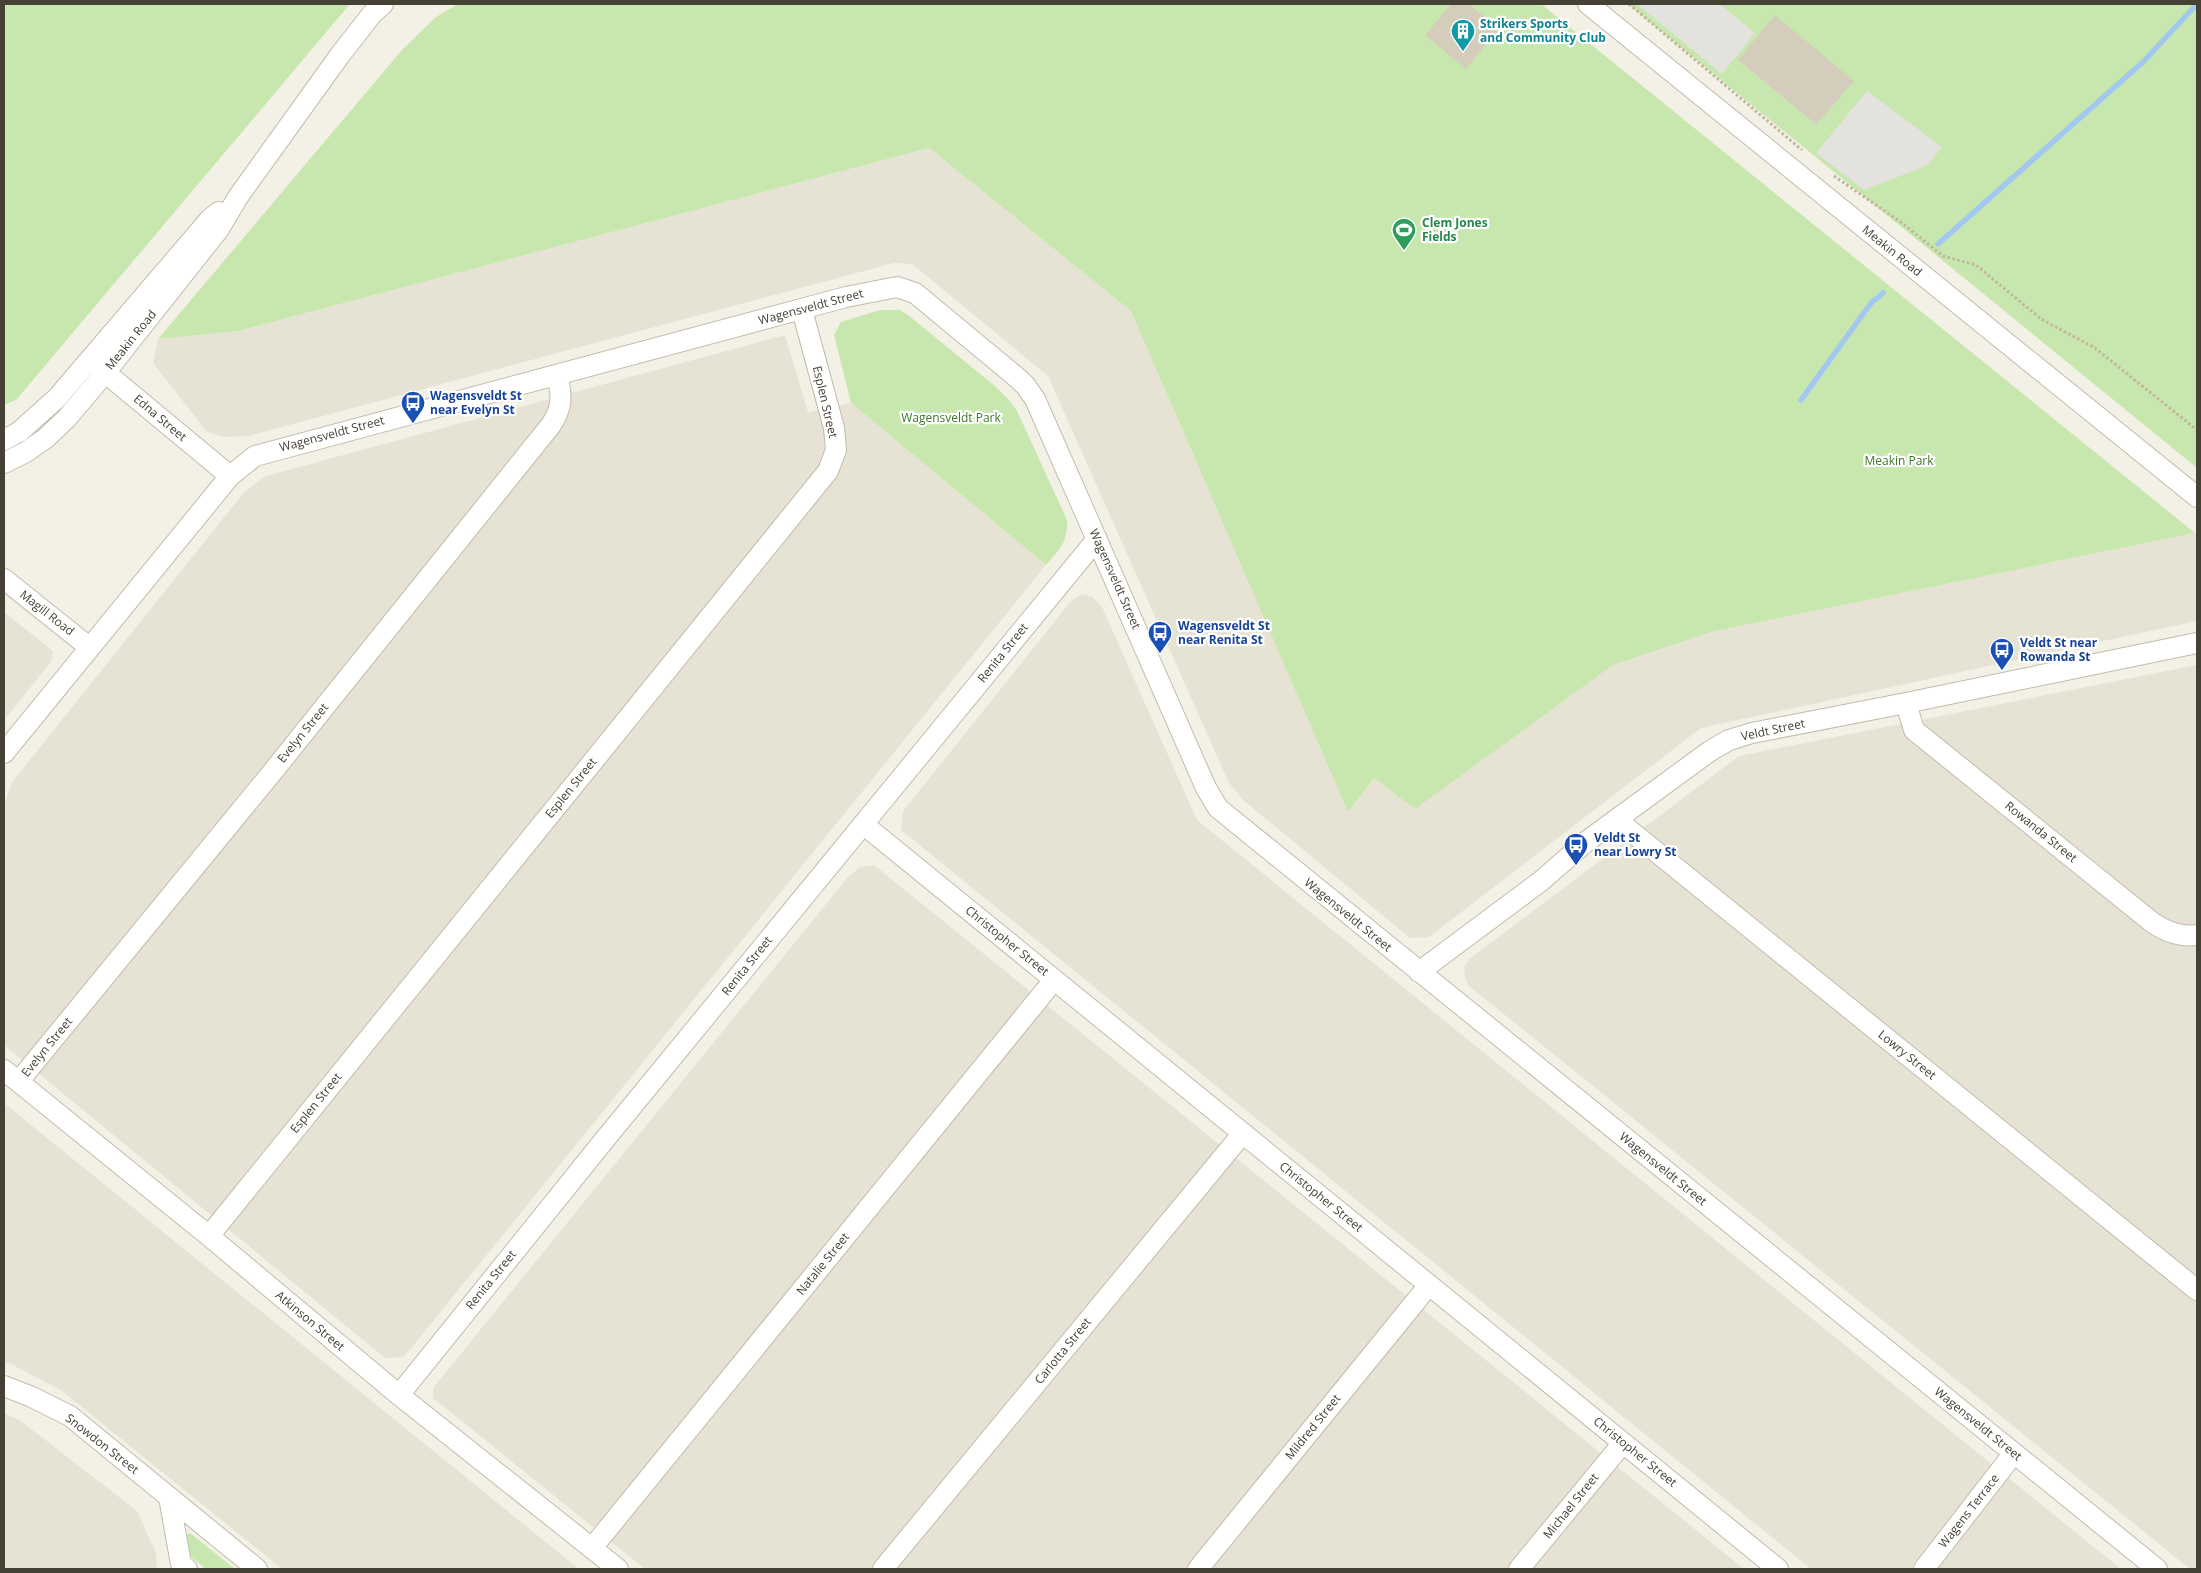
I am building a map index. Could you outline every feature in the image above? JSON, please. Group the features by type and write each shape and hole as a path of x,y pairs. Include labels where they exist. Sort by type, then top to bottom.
{"street":[{"name":"Meakin Road","path":"4,463 26,452 46,438 67,418 105,373 220,229 238,197 356,34 383,4"},
{"name":"Meakin Road","path":"1588,4 2197,497"},
{"name":"Meakin Road","path":"4,440 19,432 41,414 210,220 238,197"},
{"name":"Wagensveldt Street","path":"4,753 230,476 243,464 265,452 886,288 898,287 915,293 1025,385 1036,399 1206,788 1218,808 2156,1569"},
{"name":"Esplen Street","path":"209,1236 828,472 836,450 834,428 802,310"},
{"name":"Edna Street","path":"89,360 230,476"},
{"name":"Evelyn Street","path":"11,1076 270,775 551,425 561,406 561,391 557,375"},
{"name":"Renita Street","path":"399,1395 606,1138 1097,539"},
{"name":"Magill Road","path":"4,579 89,647"},
{"name":"Veldt Street","path":"1419,972 1541,881 1587,841 1710,751 1729,740 1752,732 1906,703 2197,642"},
{"name":"Rowanda Street","path":"1906,703 1914,730 2145,916 2168,933 2197,935"},
{"name":"Lowry Street","path":"1617,820 2197,1290"},
{"name":"Christopher Street","path":"863,824 1778,1569"},
{"name":"Natalie Street","path":"592,1548 1054,980"},
{"name":"Atkinson Street","path":"11,1076 209,1236 399,1395 618,1569"},
{"name":"Carlotta Street","path":"883,1569 1243,1133"},
{"name":"Mildred Street","path":"1198,1569 1429,1285"},
{"name":"Snowdon Street","path":"4,1386 32,1397 70,1416 257,1569"},
{"name":"Michael Street","path":"1519,1569 1623,1443"},
{"name":"Wagens Terrace","path":"1924,1569 2014,1453"},
{"path":"169,1497 181,1564 187,1569"}],"path":[{"path":"1629,4 1806,153"},
{"path":"1828,172 1902,223 1943,256 1976,265 2041,319 2095,348 2197,430"}],"shaded area":[{"path":"1637,4 1719,4 1755,33 1722,74"},
{"path":"1867,91 1942,147 1928,165 1864,190 1816,153"},
{"path":"929,148 1131,311 1348,811 1374,778 1415,808 1613,665 1711,632 2195,533 2197,535 2197,621 1701,728 1429,937 1410,938 1243,800 1229,783 1048,376 912,264 894,263 248,436 225,437 207,432 153,363 158,339 238,331"},
{"path":"785,335 808,412 851,403 1046,565 404,1357 385,1358 4,1045 4,805 12,782 245,491 266,476"},
{"path":"1082,594 1093,597 1102,607 1197,820 2121,1569 1811,1569 901,830 903,811 1071,601"},
{"path":"4,612 53,651 51,662 4,720"},
{"path":"2197,665 2197,1569 2190,1569 1468,985 1464,967 1469,959 1739,756"},
{"path":"874,865 1744,1569 645,1569 433,1398 433,1388 848,877 860,867"},
{"path":"4,1103 579,1569 282,1569 62,1391 9,1363 4,1363"},
{"path":"4,1413 21,1421 137,1511 156,1553 157,1569 4,1569"}],"green space":[{"path":"4,4 350,4 16,400 4,405"},
{"name":"Meakin Park","path":"458,4 1451,4 1426,35 1466,68 1499,28 1469,4 1541,4 2195,533 1711,632 1613,665 1415,809 1374,778 1348,812 1131,311 929,148 238,331 158,339 402,50 436,17"},
{"path":"1628,4 1637,4 1754,33 1719,4 2197,4 2197,468","holes":["1738,60 1853,81 1816,125"]},
{"name":"Wagensveldt Park","path":"880,310 900,310 908,315 996,387 1017,411 1067,520 1066,534 1062,545 1046,565 851,403 834,335 841,322"},
{"path":"190,1533 235,1569 206,1569 183,1550 186,1535"}],"building":[{"name":"Strikers Sports and Community Club","path":"1451,4 1469,4 1499,28 1466,69 1425,35"},
{"path":"1775,15 1854,81 1816,125 1738,60"}],"waterway":[{"path":"1938,244 2143,62 2197,4"},
{"path":"1801,400 1871,303 1883,293"}],"place":[{"name":"Strikers Sports and Community Club","path":"1463,52"},
{"name":"Clem Jones Fields","path":"1404,251"},
{"name":"Wagensveldt St near Evelyn St","path":"413,424"},
{"name":"Wagensveldt St near Renita St","path":"1160,654"},
{"name":"Veldt St near Rowanda St","path":"2002,671"},
{"name":"Veldt St near Lowry St","path":"1576,866"}]}
